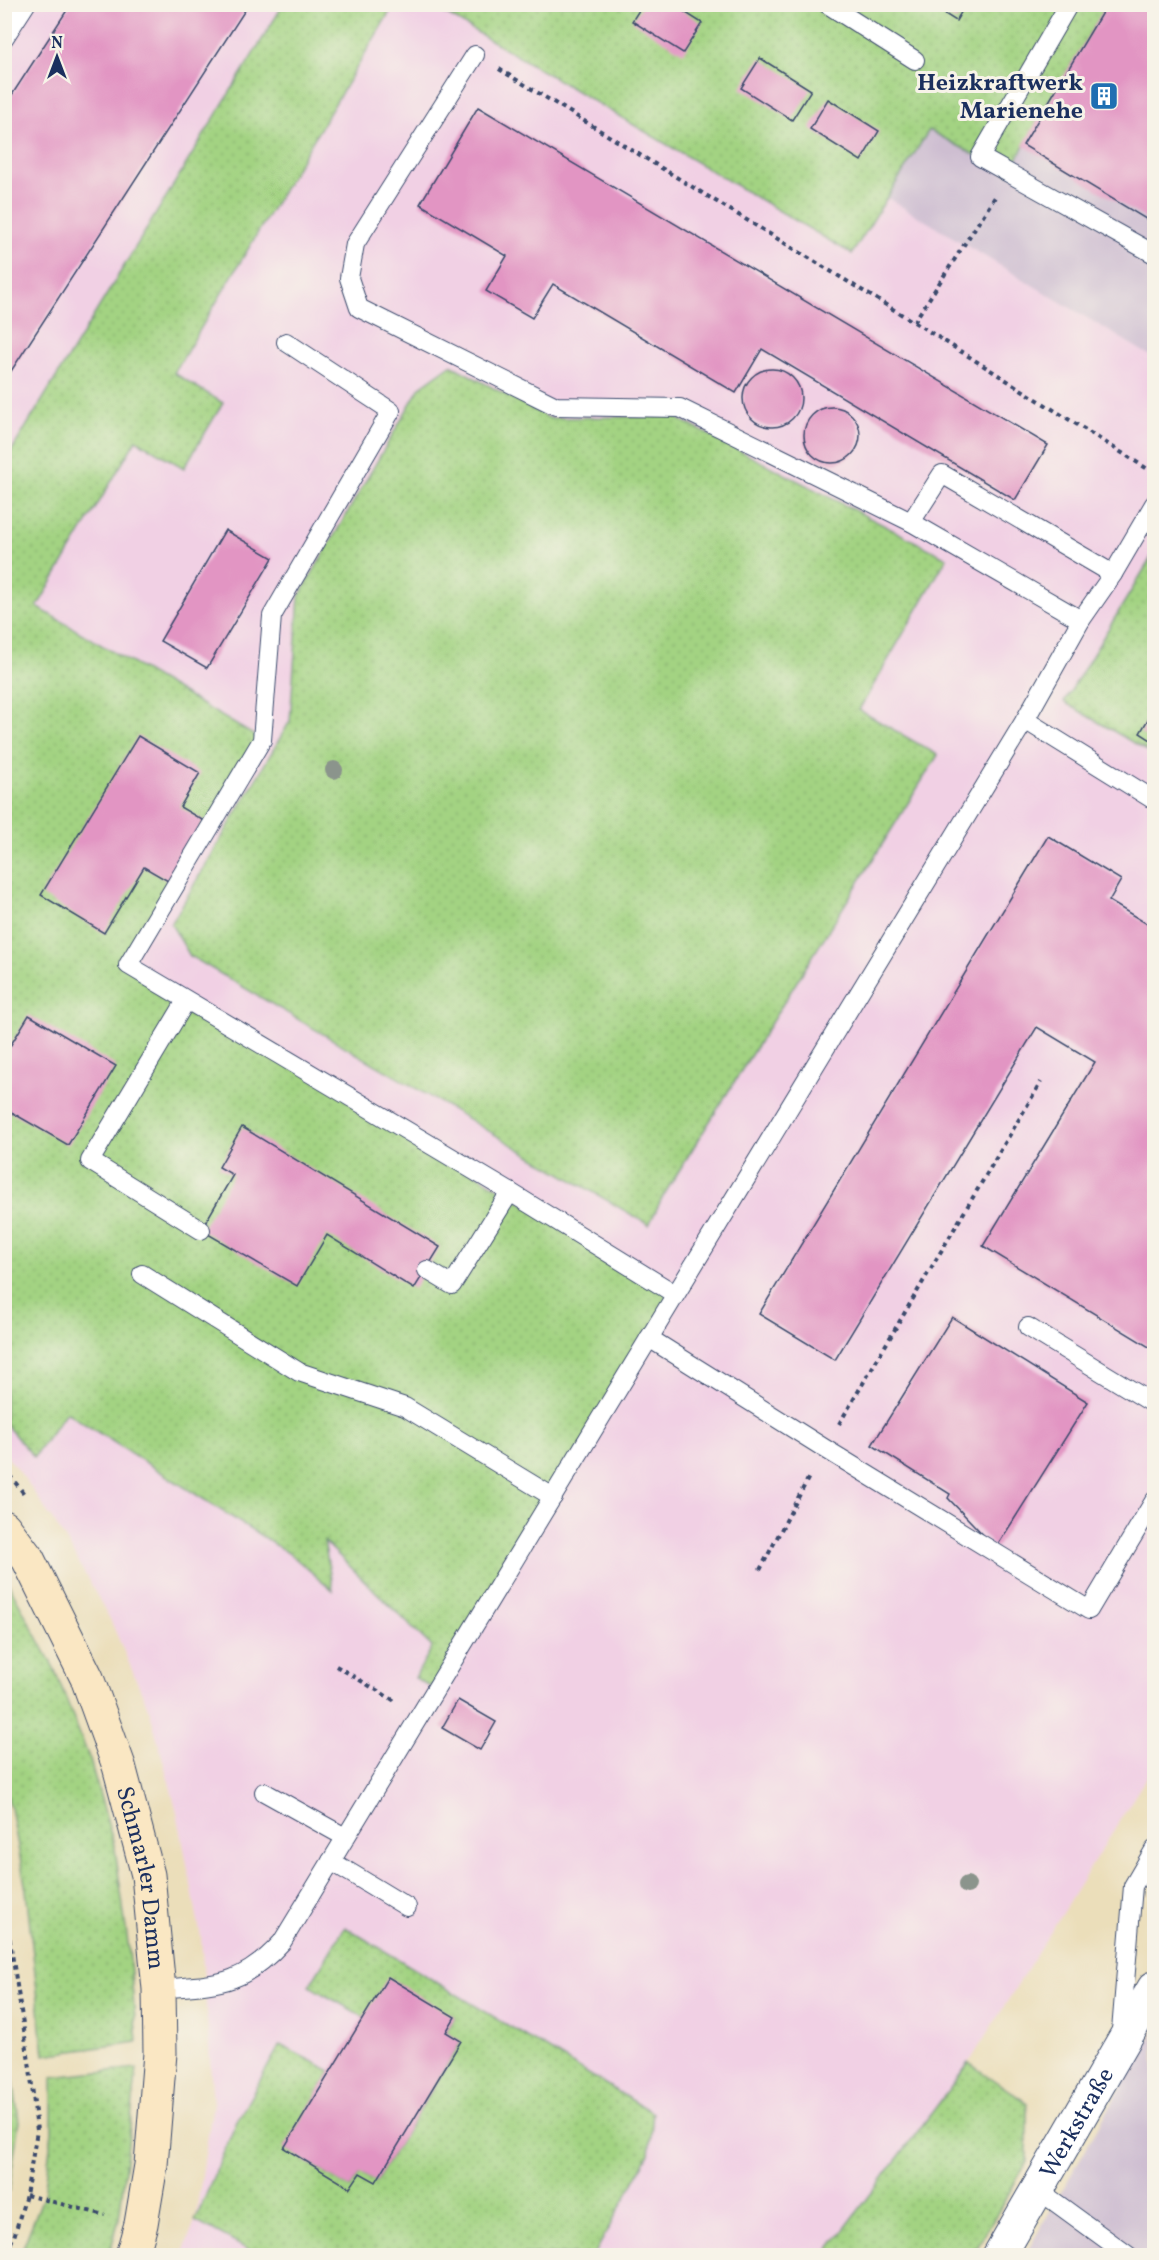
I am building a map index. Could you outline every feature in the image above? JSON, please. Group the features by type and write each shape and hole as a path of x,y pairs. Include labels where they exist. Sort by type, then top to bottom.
{"street":[{"name":"Schmarler Damm","path":"4,1527 28,1559 82,1668 119,1766 148,1875 159,1989 158,2101 151,2165 141,2224 132,2256"},
{"name":"Werkstraße","path":"999,2256 1155,1988"}],"lane":[{"path":"4,38 26,4"},
{"path":"827,4 915,60"},
{"path":"1069,4 980,158 1155,254"},
{"path":"475,55 354,244 349,278 359,308 556,406 680,408 911,522 1081,620"},
{"path":"286,342 391,411 272,616 262,740 128,965 675,1293"},
{"path":"911,522 942,474 1113,574"},
{"path":"159,1989 213,1985 242,1977 268,1958 282,1942 1025,720 1081,620 1113,574 1155,504"},
{"path":"1025,720 1155,800"},
{"path":"186,1001 90,1161 201,1230"},
{"path":"427,1269 452,1285 510,1192"},
{"path":"142,1274 299,1372 405,1407 553,1497"},
{"path":"1028,1327 1155,1404"},
{"path":"649,1338 1089,1610 1155,1501"},
{"path":"264,1792 345,1837"},
{"path":"1120,2048 1133,1886 1155,1850"},
{"path":"331,1861 407,1906"},
{"path":"1037,2189 1129,2256"}],"path":[{"path":"475,55 914,322 1155,473"},
{"path":"914,322 1010,174"},
{"path":"760,1570 824,1448 1041,1082"},
{"path":"336,1666 419,1715"},
{"path":"4,1903 30,2068 37,2131 26,2195 14,2237 4,2254"},
{"path":"26,2195 141,2224"}],"shaded area":[{"path":"4,5 1154,5 1154,1765 969,2063 825,2255 182,2255 195,2221 213,2103 201,1937 177,1812 150,1712 110,1619 66,1540 25,1479 5,1454"},
{"path":"566,5 1154,5 1154,358"},
{"path":"1154,2030 1154,2255 1025,2255"}],"green space":[{"path":"283,5 394,5 174,373 223,403 184,468 136,440 37,607 262,740 128,965 675,1294 434,1689 415,1678 432,1647 324,1541 333,1590 290,1554 66,1412 34,1457 5,1424 4,463"},
{"path":"431,5 1107,5 1024,145 1010,174 929,130 852,254"},
{"path":"451,365 549,418 673,416 947,558 859,710 938,755 662,1198 649,1225 190,956 171,924 290,721 299,596 420,387"},
{"path":"1154,553 1154,755 1064,702"},
{"path":"5,1577 54,1668 90,1760 115,1849 129,1950 137,2042 44,2055 26,1890 11,1808 5,1791"},
{"path":"345,1927 653,2113 649,2154 594,2255 258,2255 195,2221 237,2121 280,2045 331,2071 285,2148 350,2188 360,2173 376,2182 461,2042 446,2032 455,2017 364,2017 309,1986"},
{"path":"4,2016 19,2121 9,2190 5,2198"},
{"path":"969,2063 1027,2103 1027,2162 973,2255 825,2255"},
{"path":"137,2068 119,2219 109,2255 20,2255 44,2195 52,2131 52,2077"}],"building":[{"path":"71,4 249,4 4,382 4,107"},
{"path":"643,4 672,4 702,23 683,53 632,21"},
{"path":"929,4 966,4 956,21"},
{"name":"Heizkraftwerk Marienehe","path":"1107,4 1154,4 1154,224 1023,145"},
{"path":"760,58 811,90 792,120 741,88"},
{"path":"828,99 879,131 861,161 810,129"},
{"path":"478,107 1048,445 1015,500 762,349 736,393 553,284 532,318 486,291 507,256 420,204"},
{"path":"772,369 788,374 796,382 801,398 796,414 788,422 772,427 756,422 748,414 743,398 748,382 756,374"},
{"path":"826,407 838,407 848,411 856,419 860,435 856,451 848,459 838,463 826,463 816,459 808,451 804,441 804,429 808,419 816,411"},
{"path":"225,530 273,558 207,668 160,641"},
{"path":"1154,709 1154,742 1140,733"},
{"path":"138,736 200,773 180,807 204,821 168,881 144,867 104,933 41,895"},
{"path":"1048,836 1121,880 1109,901 1154,928 1154,1350 983,1246 1095,1062 1037,1027 835,1360 759,1314"},
{"path":"29,1015 116,1066 68,1145 4,1108 4,1056"},
{"path":"242,1127 440,1247 414,1289 327,1235 297,1286 201,1230 233,1175 219,1167"},
{"path":"952,1317 1088,1402 996,1548 948,1498 950,1494 872,1445"},
{"path":"458,1700 496,1722 480,1750 442,1728"},
{"path":"388,1977 455,2017 446,2032 461,2041 376,2182 360,2173 350,2188 284,2148"}],"place":[{"name":"Heizkraftwerk Marienehe","path":"1104,96"}]}
